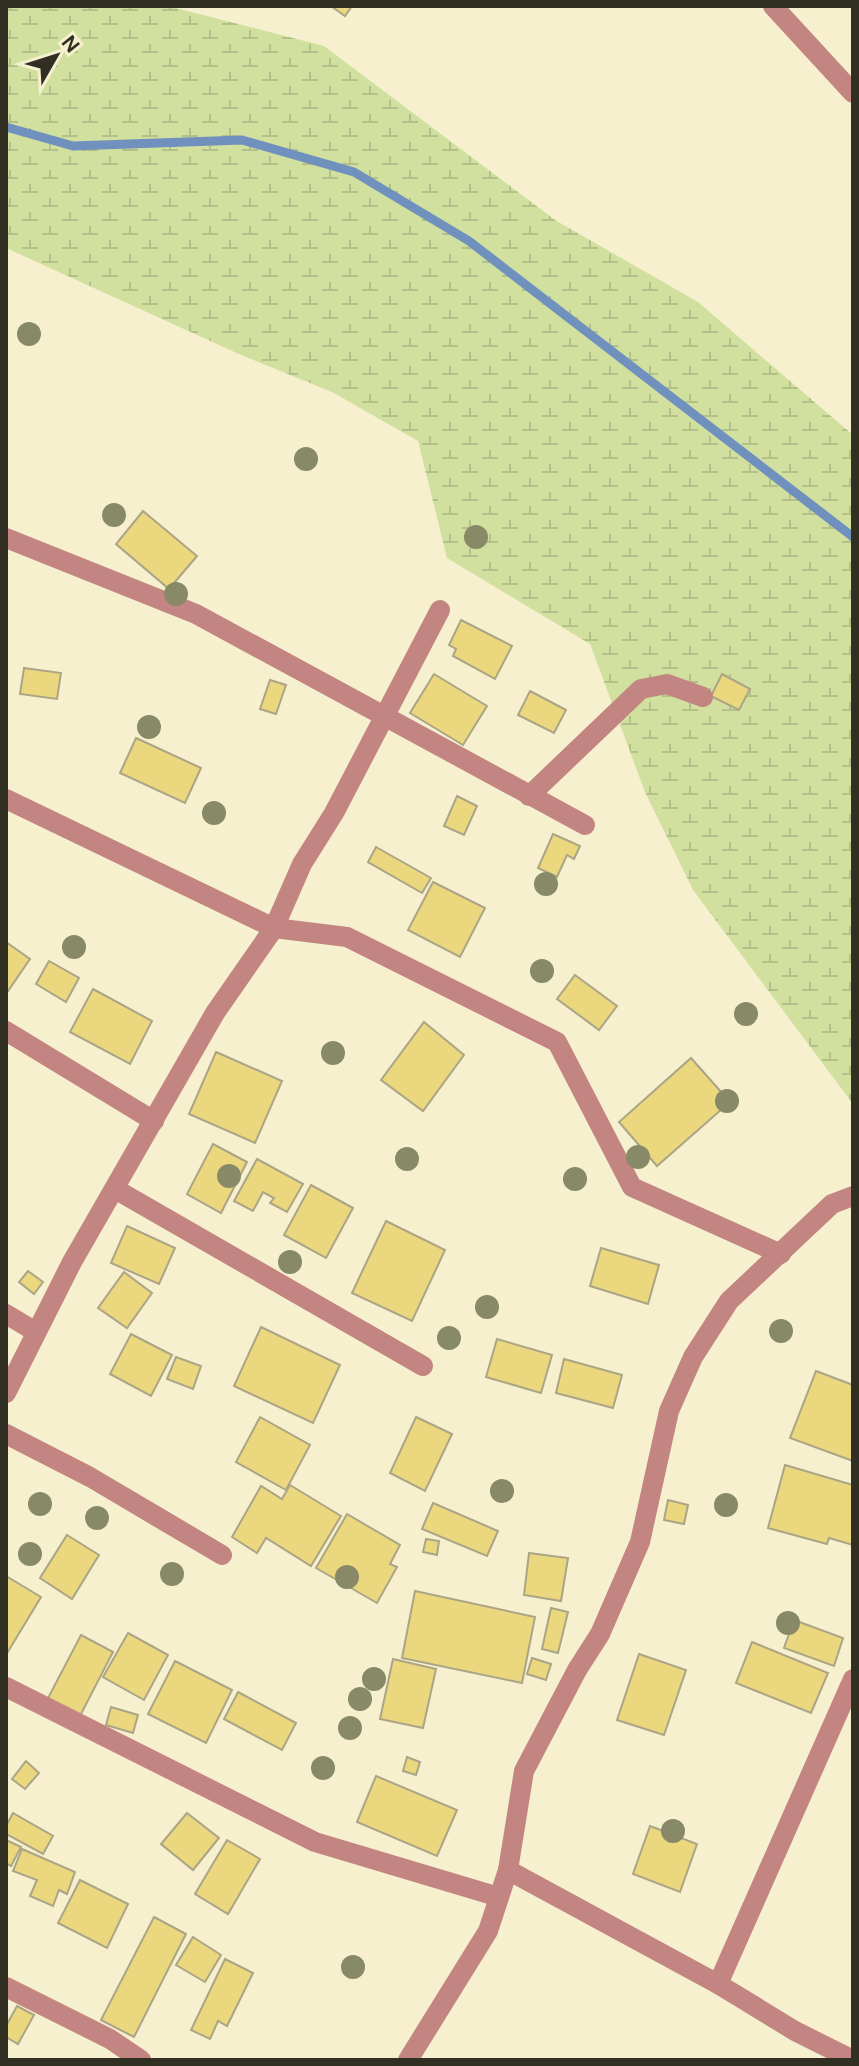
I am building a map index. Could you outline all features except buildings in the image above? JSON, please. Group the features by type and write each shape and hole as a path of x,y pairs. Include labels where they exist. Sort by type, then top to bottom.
{"street":[{"path":"773,6 853,93"},
{"path":"6,538 196,614 585,825"},
{"path":"6,1393 60,1283 215,1013 274,928 302,864 334,813 440,610"},
{"path":"529,796 641,689 667,684 703,697"},
{"path":"6,799 274,928 347,937 557,1042 632,1187 781,1254"},
{"path":"6,1031 154,1121"},
{"path":"115,1189 423,1366"},
{"path":"408,2060 488,1931 508,1870 524,1771 577,1670 600,1634 640,1542 669,1411 693,1357 729,1301 832,1204 853,1196"},
{"path":"6,1314 36,1332"},
{"path":"6,1434 90,1477 222,1555"},
{"path":"718,1984 853,1679"},
{"path":"6,1687 315,1842 499,1897"},
{"path":"508,1870 718,1984 795,2031 853,2060"},
{"path":"6,1987 110,2039 141,2060"}],"green space":[{"path":"6,6 168,6 324,46 555,220 698,302 853,435 853,1104 693,890 645,792 590,644 447,558 418,441 332,392 241,355 6,248"}],"waterway":[{"path":"6,127 73,146 242,140 354,172 469,241 853,537"}]}
